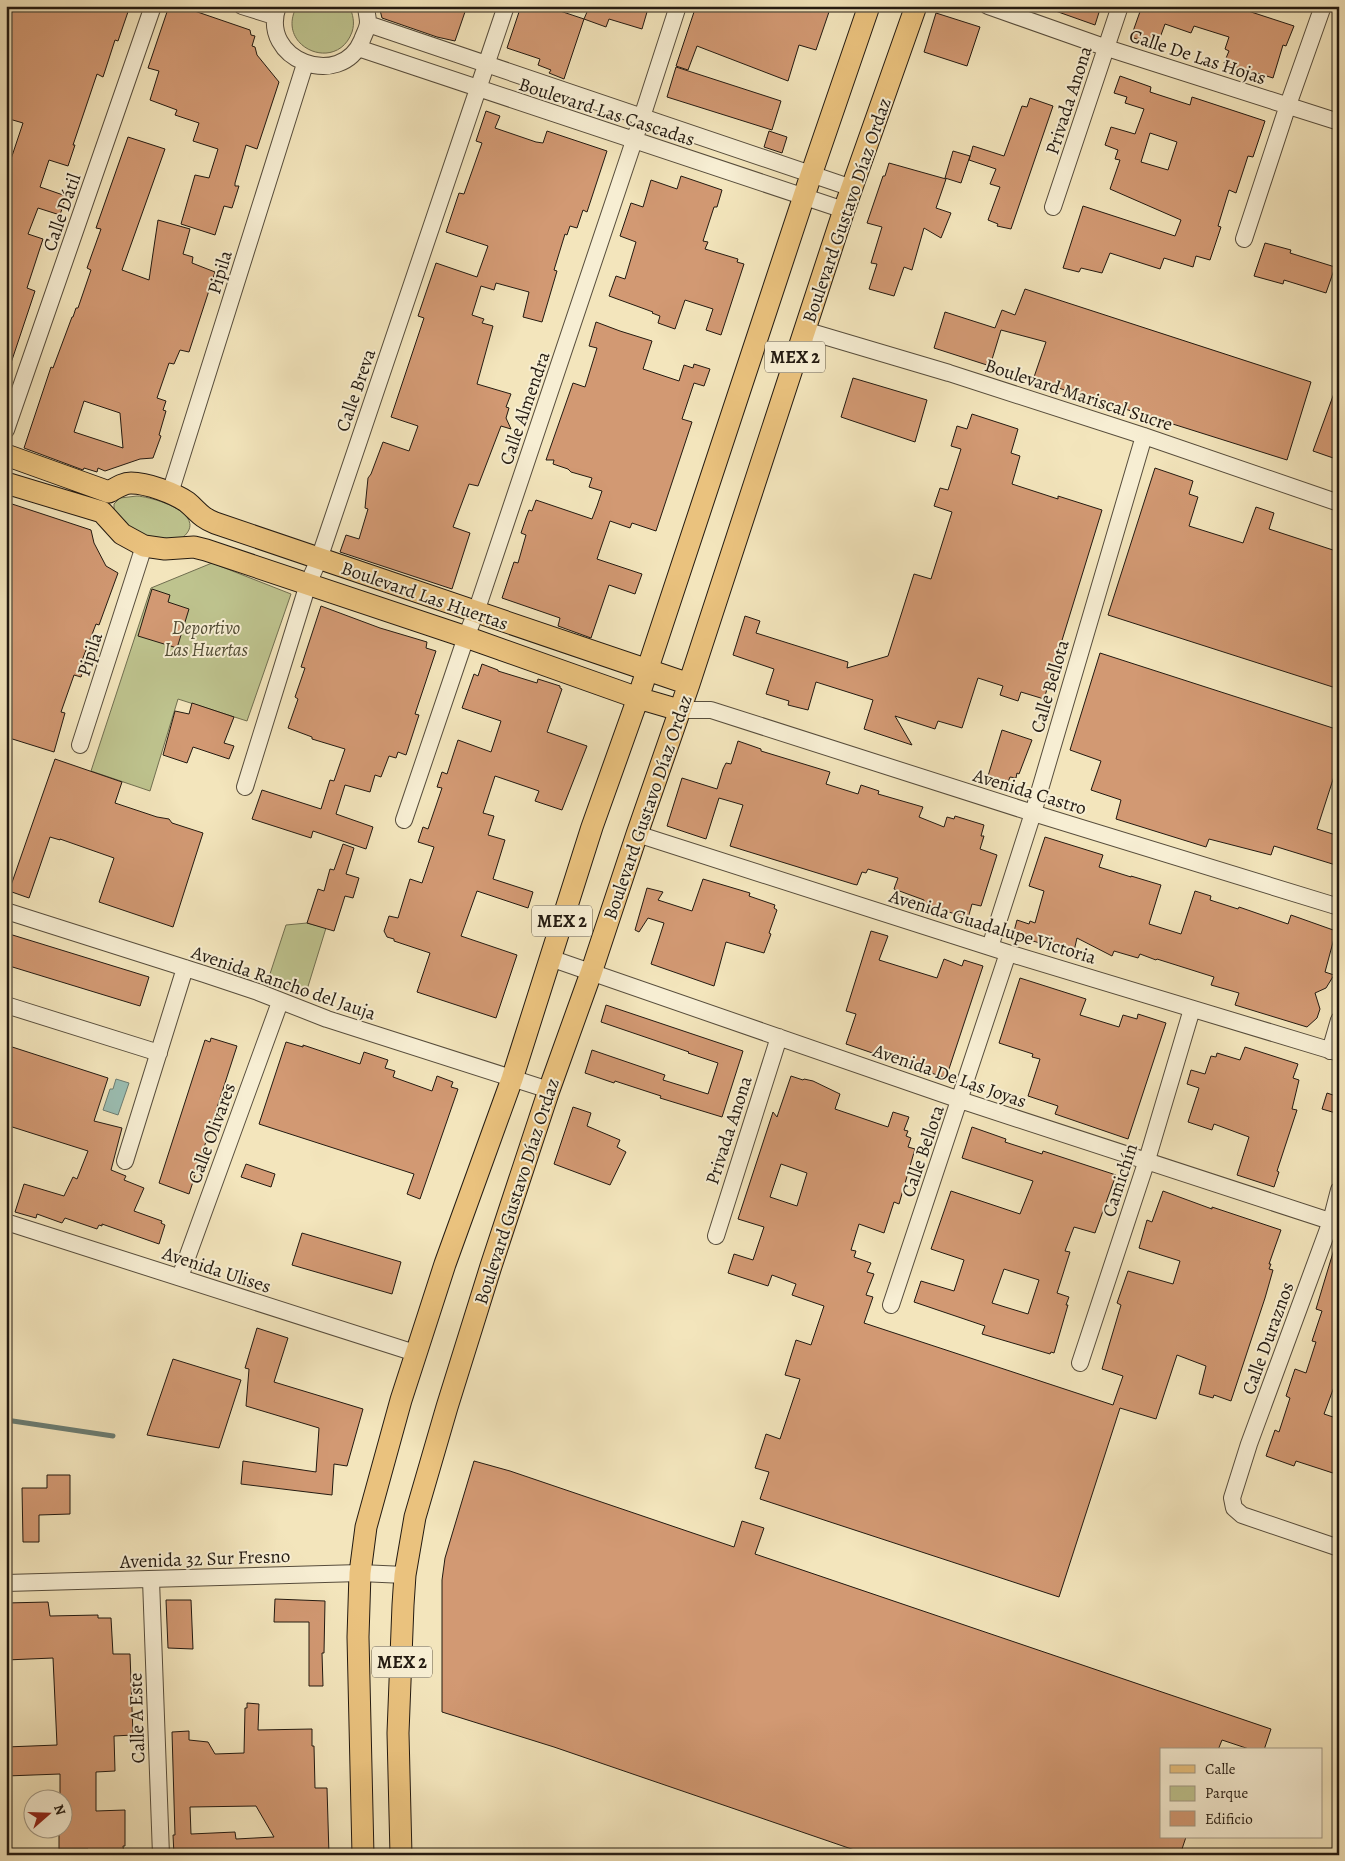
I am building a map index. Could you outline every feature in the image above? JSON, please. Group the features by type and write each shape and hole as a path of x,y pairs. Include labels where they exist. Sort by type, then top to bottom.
{"main road":[{"name":"Boulevard Gustavo Díaz Ordaz","path":"363,1855 358,1637 360,1573 366,1527 401,1400 448,1255 512,1079 592,827 638,698 811,175 869,6"},
{"name":"Boulevard Gustavo Díaz Ordaz","path":"401,1855 398,1733 405,1575 415,1517 490,1266 689,684 844,210 916,6"},
{"path":"6,455 109,492 103,502 102,512 6,483"},
{"name":"Boulevard Las Huertas","path":"109,492 130,483 170,493 185,501 204,519 689,684"},
{"name":"Boulevard Las Huertas","path":"102,512 122,534 144,546 165,550 194,547 466,637 638,698 679,710"},
{"path":"194,547 201,533 204,519"}],"street":[{"name":"Calle Dátil","path":"6,430 153,6"},
{"path":"242,6 276,11 275,31 281,45 292,56 305,64 325,67 343,61 358,48 368,24 366,6"},
{"name":"Calle Breva","path":"245,787 308,584 319,559 506,6"},
{"name":"Calle Almendra","path":"404,820 635,140 678,6"},
{"name":"Calle De Las Hojas","path":"988,6 1106,48 1339,122"},
{"name":"Privada Anona","path":"1053,207 1120,6"},
{"path":"1244,239 1323,6"},
{"name":"Boulevard Las Cascadas","path":"368,24 852,188"},
{"name":"Boulevard Las Cascadas","path":"358,48 479,90 844,210"},
{"name":"Pipila","path":"170,493 305,64"},
{"name":"Boulevard Mariscal Sucre","path":"804,330 949,373 1144,436 1339,503"},
{"name":"Calle Bellota","path":"990,947 1033,813 1144,436"},
{"name":"Pipila","path":"80,745 144,546"},
{"path":"689,684 711,710"},
{"name":"Avenida Castro","path":"679,710 711,710 1033,813 1339,907"},
{"name":"Avenida Guadalupe Victoria","path":"637,834 1008,953 1334,1052"},
{"name":"Avenida Rancho del Jauja","path":"6,911 258,992 327,1019 549,1090"},
{"name":"Calle Bellota","path":"891,1305 1008,953"},
{"name":"Avenida De Las Joyas","path":"550,958 960,1100 1335,1223"},
{"path":"125,1161 185,968"},
{"name":"Calle Olivares","path":"180,1277 280,1002"},
{"path":"6,1005 159,1053"},
{"name":"Camichín","path":"1080,1363 1147,1160 1192,1009"},
{"path":"1334,1052 1339,1020"},
{"name":"Privada Anona","path":"716,1236 779,1037"},
{"name":"Calle Duraznos","path":"1339,1190 1335,1223 1250,1444 1232,1498 1234,1508 1242,1515 1339,1548"},
{"name":"Avenida Ulises","path":"6,1222 416,1353"},
{"name":"Avenida 32 Sur Fresno","path":"6,1583 360,1573 405,1575"},
{"name":"Calle A Este","path":"151,1580 161,1855"}],"green space":[{"path":"297,6 349,6 353,25 352,32 344,45 334,51 322,53 310,50 300,43 294,33 292,21"},
{"path":"137,496 155,500 177,509 190,522 189,530 181,539 152,540 124,526 114,514 114,504 120,498"},
{"name":"Deportivo Las Huertas","path":"212,563 291,594 247,721 178,699 150,791 91,771 151,588"},
{"path":"307,923 326,928 306,993 268,980 286,925"}],"water":[{"path":"116,1079 129,1083 118,1115 103,1110 110,1089 113,1089"}],"building":[{"path":"6,6 130,6 118,41 115,40 103,77 97,74 73,145 75,145 68,166 49,160 40,187 66,196 60,215 38,208 28,234 43,239 27,288 35,291 9,369 6,368 6,174 23,123 6,118"},
{"path":"169,6 180,6 250,30 251,35 255,36 252,46 255,47 257,55 279,82 257,149 246,145 235,183 235,186 239,186 232,208 224,206 215,235 181,224 195,175 209,178 218,149 193,141 199,123 175,115 177,110 150,100 159,71 148,68"},
{"path":"379,6 467,6 455,41 437,37 382,18"},
{"path":"521,6 545,6 584,19 564,79 549,73 551,70 538,65 540,59 507,48"},
{"path":"580,6 629,6 647,12 642,29 609,19 606,27 584,19 587,12 579,9"},
{"path":"696,6 831,6 816,50 799,45 788,81 697,46 688,70 676,66"},
{"path":"1048,6 1101,6 1095,25 1047,8"},
{"path":"1142,6 1247,6 1245,10 1294,26 1286,46 1283,45 1273,78 1254,72 1253,74 1224,63 1229,51 1225,49 1229,37 1194,26 1191,33 1165,24 1157,46 1131,37"},
{"path":"936,13 980,27 967,66 924,52"},
{"path":"676,67 781,101 772,130 667,97"},
{"path":"1120,76 1151,87 1150,92 1190,105 1192,97 1265,121 1253,157 1248,156 1236,193 1229,190 1218,226 1221,227 1210,260 1196,256 1193,267 1164,258 1160,269 1110,253 1102,273 1081,268 1079,272 1063,268 1083,206 1175,236 1181,220 1110,189 1120,160 1115,159 1118,150 1105,145 1111,127 1135,134 1144,109 1125,103 1127,97 1114,93","holes":["1150,133 1177,142 1168,170 1141,162"]},
{"path":"1030,98 1053,106 1011,229 997,226 998,224 988,220 1000,187 990,184 996,169 969,160 973,146 1004,156 1022,106 1027,107"},
{"path":"486,111 500,116 495,128 536,142 543,143 547,131 607,151 587,212 583,210 577,228 570,226 567,235 565,234 554,270 557,271 542,322 523,317 529,292 496,283 494,290 481,286 472,315 484,319 482,323 493,326 477,384 511,394 506,407 509,408 506,418 511,429 501,426 478,486 469,484 453,527 470,533 452,589 340,552 346,535 359,539 368,509 365,508 368,478 383,442 409,451 418,426 391,417 424,318 418,316 436,263 477,277 488,246 446,232 459,193 464,194 482,143 476,141"},
{"path":"769,131 787,137 782,153 764,147"},
{"path":"128,137 165,149 122,270 149,280 158,220 190,229 183,254 193,257 192,263 215,272 189,352 180,350 174,364 169,363 157,398 166,401 163,410 166,411 159,435 161,436 153,458 140,459 105,471 98,468 97,472 84,468 83,470 24,448 51,367 53,368 72,317 76,308 78,308 91,270 87,268 101,229 96,228","holes":["84,401 120,413 123,448 74,432"]},
{"path":"953,151 970,156 961,183 945,178"},
{"path":"889,163 946,179 936,208 951,213 941,238 924,228 912,270 904,267 894,296 869,289 877,264 871,263 882,227 867,223"},
{"path":"681,176 722,190 717,207 714,207 703,241 708,242 705,249 738,259 737,262 744,264 721,335 706,330 713,309 685,300 675,329 658,323 660,316 653,312 609,296 616,276 625,279 636,242 620,236 631,203 643,207 651,180 677,189"},
{"path":"1265,243 1291,250 1290,253 1335,267 1326,293 1284,280 1283,284 1254,276"},
{"path":"1025,289 1311,382 1287,460 1033,380 1046,342 1001,330 990,366 934,348 945,312 995,328 1002,310 1015,315"},
{"path":"596,322 652,341 643,369 679,381 684,365 693,368 694,364 710,369 704,386 694,383 682,419 692,422 656,531 632,523 630,528 610,521 597,559 642,574 635,594 609,585 591,638 558,626 560,618 502,598 514,562 518,563 526,535 521,533 529,510 532,511 536,500 592,519 597,506 602,491 589,487 592,478 553,464 554,460 546,460 573,383 585,387 597,348 589,346"},
{"path":"853,378 927,400 915,442 841,417"},
{"path":"1337,385 1339,385 1339,460 1313,451"},
{"path":"972,414 1018,429 1011,453 1020,456 1012,484 1058,499 1058,496 1102,510 1044,699 1021,692 1018,701 1000,695 1003,686 978,678 962,728 938,721 935,729 895,716 912,745 864,729 873,700 816,682 808,710 788,705 789,701 766,694 774,669 733,655 745,616 760,621 756,633 848,662 847,668 888,656 914,574 931,579 952,512 934,506 940,488 948,490 961,449 951,446 957,426 967,429"},
{"path":"1155,468 1193,481 1189,494 1198,497 1189,526 1243,543 1256,507 1274,513 1269,529 1339,552 1339,689 1108,615"},
{"path":"6,502 91,530 94,543 106,566 118,573 99,625 96,624 81,663 85,665 81,677 74,675 61,712 65,713 54,752 6,737 6,553 11,536 6,535"},
{"path":"152,589 170,595 168,602 189,609 177,648 138,636"},
{"path":"321,606 380,628 427,642 426,648 436,651 415,714 419,715 406,755 398,752 396,758 389,756 381,777 375,775 370,792 345,785 336,814 373,827 366,849 313,831 311,838 252,819 262,790 321,809 330,780 334,781 345,749 312,739 312,737 288,728 298,699 295,697 305,668 301,667"},
{"path":"1100,653 1339,730 1339,761 1317,829 1339,836 1339,866 1274,846 1271,855 1209,839 1206,847 1116,819 1121,800 1091,790 1101,761 1070,750"},
{"path":"482,664 537,683 538,679 560,686 562,689 547,732 587,746 562,810 535,801 539,791 495,776 483,813 494,816 488,835 505,840 493,879 533,892 528,908 477,891 461,936 517,955 496,1018 417,992 430,953 394,941 394,939 387,937 384,931 389,916 398,918 410,879 422,883 434,847 418,842 423,827 428,829 442,788 437,787 442,772 447,774 458,740 491,752 501,721 462,708 474,674 478,676"},
{"path":"192,703 234,717 224,743 234,746 229,759 193,747 187,763 163,755 175,711 189,714"},
{"path":"1002,730 1032,740 1019,774 1017,773 1016,778 1010,777 1008,782 988,776"},
{"path":"738,741 761,749 761,751 830,772 826,784 858,794 861,785 879,791 878,794 923,807 919,817 944,827 947,817 954,819 955,816 984,825 981,836 984,836 980,849 997,855 981,906 972,904 968,918 923,904 924,900 894,889 898,878 868,869 866,873 862,872 857,885 730,846 743,805 719,798 706,839 667,826 682,778 717,789 726,763 731,764"},
{"path":"55,759 122,782 115,803 169,819 172,823 203,833 173,927 99,902 114,858 60,839 50,837 29,898 9,891"},
{"path":"1045,837 1103,855 1099,867 1161,885 1149,924 1181,934 1195,891 1211,896 1210,900 1238,909 1239,907 1288,924 1291,915 1336,931 1325,972 1334,975 1326,988 1315,993 1320,1009 1317,1018 1307,1027 1235,1005 1239,993 1211,985 1214,977 1140,954 1138,958 1114,951 1112,956 1077,938 1074,951 1044,941 1043,944 1013,935 1017,920 1029,924 1030,921 1035,923 1044,891 1029,886"},
{"path":"343,844 354,848 346,874 359,878 353,898 345,896 334,931 307,923 318,889 324,891 330,869 334,870"},
{"path":"703,879 750,893 749,896 775,905 774,908 777,910 764,953 726,942 714,986 651,964 664,923 648,918 639,932 635,930 647,888 663,892 658,900 692,911"},
{"path":"871,931 888,936 879,960 937,978 944,959 962,966 964,960 983,966 946,1078 846,1044 856,1014 846,1011"},
{"path":"6,933 149,977 140,1006 6,965"},
{"path":"1020,978 1086,999 1080,1015 1119,1027 1123,1015 1137,1019 1138,1014 1166,1023 1128,1139 1055,1114 1058,1106 1028,1096 1040,1059 1032,1057 1033,1054 999,1043"},
{"path":"606,1005 743,1051 722,1117 660,1098 661,1096 615,1081 614,1083 585,1073 592,1050 665,1075 663,1080 708,1094 718,1063 601,1022"},
{"path":"211,1038 237,1046 189,1194 159,1183 205,1040 210,1042"},
{"path":"286,1042 303,1047 303,1045 360,1064 364,1052 388,1060 385,1068 395,1071 393,1077 432,1091 437,1076 453,1082 451,1087 458,1089 420,1199 407,1194 414,1174 259,1124"},
{"path":"6,1045 108,1078 94,1121 122,1128 111,1170 126,1176 124,1180 144,1188 134,1211 162,1221 161,1223 165,1225 159,1244 102,1224 97,1229 65,1218 62,1223 37,1214 36,1218 15,1212 24,1184 64,1196 73,1177 77,1179 88,1151 6,1125"},
{"path":"1245,1047 1298,1064 1293,1078 1299,1080 1292,1109 1297,1110 1277,1171 1279,1172 1274,1187 1237,1175 1249,1137 1214,1124 1212,1130 1188,1122 1199,1088 1187,1084 1191,1070 1205,1074 1211,1056 1216,1057 1217,1053 1240,1060"},
{"path":"791,1076 813,1081 840,1094 835,1109 888,1127 893,1112 909,1117 904,1130 908,1131 906,1136 911,1138 908,1147 915,1149 899,1204 894,1202 884,1233 859,1224 851,1250 856,1251 854,1257 871,1263 867,1272 874,1274 866,1295 873,1297 864,1323 1113,1405 1123,1376 1102,1369 1121,1305 1117,1303 1128,1271 1173,1284 1180,1261 1139,1248 1147,1220 1152,1222 1163,1191 1212,1209 1212,1207 1281,1230 1269,1264 1271,1264 1269,1269 1273,1270 1265,1298 1231,1401 1214,1395 1213,1398 1199,1394 1206,1366 1177,1355 1156,1419 1120,1408 1059,1597 760,1499 769,1472 755,1468 766,1434 780,1439 800,1379 785,1375 796,1340 811,1345 824,1306 792,1295 796,1284 772,1275 768,1286 728,1273 734,1254 753,1260 764,1227 738,1219 773,1112 777,1117","holes":["781,1164 807,1173 797,1206 770,1197"]},
{"path":"1327,1093 1339,1097 1339,1114 1322,1109"},
{"path":"573,1107 591,1113 587,1126 620,1140 617,1147 626,1152 610,1185 554,1164"},
{"path":"972,1127 1006,1139 1005,1142 1042,1154 1043,1151 1116,1175 1095,1233 1074,1227 1065,1251 1070,1252 1057,1293 1069,1297 1054,1353 1051,1352 1050,1354 982,1334 985,1326 914,1302 921,1281 954,1291 964,1260 931,1249 951,1191 1020,1214 1033,1181 962,1158","holes":["1004,1269 1039,1280 1028,1314 992,1303"]},
{"path":"246,1164 275,1174 271,1187 241,1177"},
{"path":"302,1233 401,1262 392,1294 292,1265"},
{"path":"1335,1246 1339,1246 1339,1389 1334,1387 1324,1414 1339,1419 1339,1475 1296,1461 1294,1466 1266,1456 1275,1430 1279,1432 1290,1398 1286,1396 1295,1369 1306,1373 1316,1342 1312,1341 1322,1311 1316,1309"},
{"path":"257,1328 288,1338 274,1382 363,1409 347,1466 334,1464 332,1495 241,1484 243,1461 316,1472 319,1428 246,1406 249,1369 245,1368"},
{"path":"173,1359 241,1380 219,1448 147,1435"},
{"path":"474,1461 510,1471 734,1547 742,1521 764,1528 755,1554 1271,1729 1265,1748 1246,1748 1222,1740 1219,1748 1160,1748 1160,1838 1186,1838 1180,1855 869,1855 554,1747 442,1712 442,1580 445,1558"},
{"path":"47,1475 70,1475 70,1514 39,1515 39,1542 23,1542 22,1488 47,1488"},
{"path":"275,1599 325,1601 324,1653 322,1653 323,1686 309,1686 309,1622 274,1622"},
{"path":"166,1600 191,1600 193,1649 168,1648"},
{"path":"48,1602 50,1616 98,1615 98,1618 111,1618 113,1654 130,1654 133,1735 114,1736 115,1771 96,1772 96,1811 125,1810 124,1855 90,1855 88,1849 59,1849 59,1838 72,1838 72,1788 60,1788 60,1774 6,1776 6,1747 57,1745 53,1658 6,1660 6,1603"},
{"path":"247,1703 259,1704 258,1730 312,1729 315,1788 327,1788 329,1855 174,1855 172,1732 189,1731 189,1740 208,1742 215,1754 244,1753 245,1708 247,1708","holes":["256,1806 274,1837 236,1839 235,1832 191,1834 190,1807"]}],"waterway":[{"path":"6,1420 113,1436"}]}
